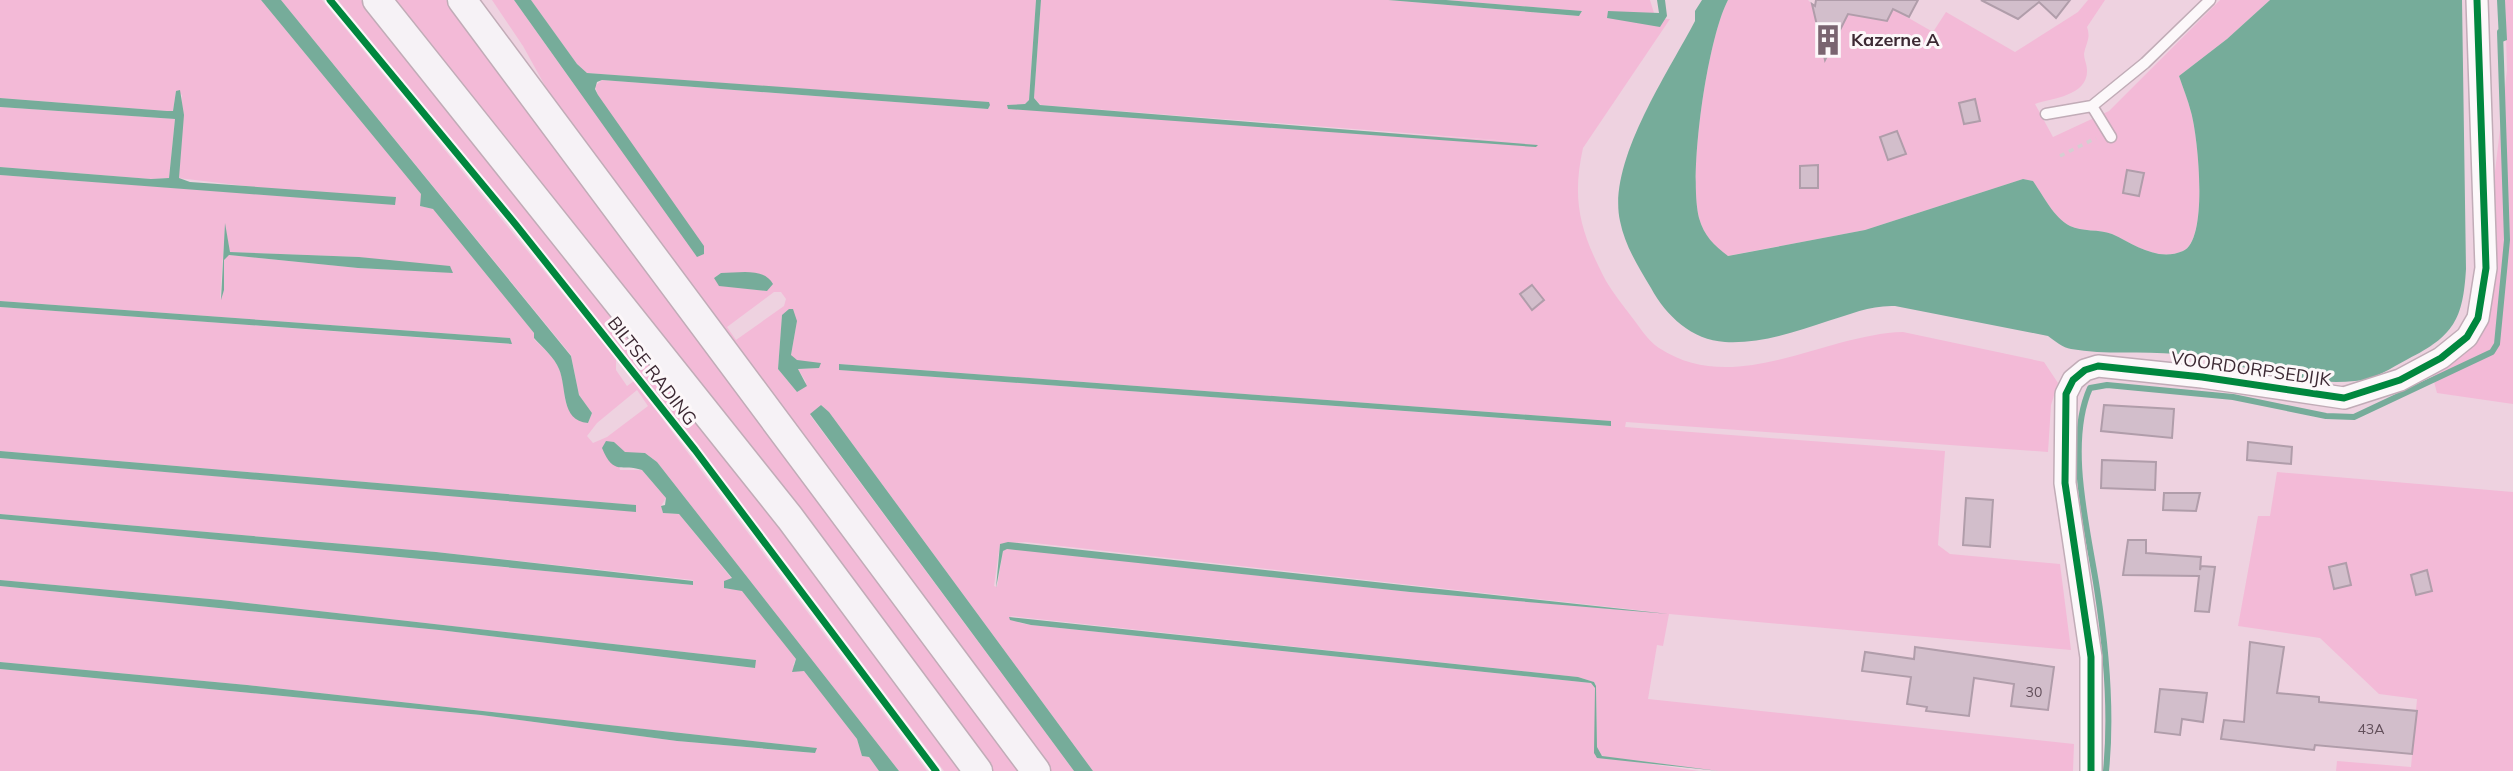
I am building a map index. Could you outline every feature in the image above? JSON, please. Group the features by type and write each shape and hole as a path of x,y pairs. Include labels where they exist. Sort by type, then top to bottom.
{"main road":[{"name":"BILTSE RADING","path":"377,0 790,518 978,771"},
{"path":"462,0 1036,771"}],"street":[{"name":"VOORDORPSEDIJK","path":"2091,771 2091,657 2065,482 2066,394 2073,380 2085,370 2098,366 2202,377 2344,398 2400,380 2441,358 2467,337 2478,318 2486,268 2477,0"}],"lane":[{"path":"2046,114 2092,106 2145,63 2210,0"},
{"path":"2092,106 2111,137"}],"path":[{"path":"2060,156 2084,146"}],"shaded area":[{"path":"0,0 261,0 421,194 420,206 433,209 534,333 534,339 559,369 567,406 588,423 592,413 579,395 571,355 281,0 322,0 616,359 616,370 627,386 634,381 927,771 899,771 657,462 645,453 625,453 614,442 620,470 642,470 666,498 661,506 663,513 679,514 732,579 724,588 742,590 796,659 793,665 804,671 857,739 862,756 869,757 879,771 0,771 0,669 481,715 677,741 814,753 816,748 247,685 0,662 0,586 439,630 754,668 756,660 221,600 0,580 0,519 692,585 693,580 436,552 0,514 0,458 636,511 635,505 0,451 0,307 511,344 510,338 0,301 0,175 395,204 178,178 182,95 176,91 173,111 0,98","holes":["225,226 230,252 359,257 452,272 358,268 228,255 224,259 224,290 220,299","637,390 648,406 607,437 593,443 587,436 597,423"]},
{"path":"261,0 281,0 571,356 579,395 592,413 588,423 579,421 569,410 559,369 534,338 534,333 433,209 420,206 421,194"},
{"path":"338,0 361,0 679,394 964,771 944,771 665,403"},
{"path":"392,0 446,0 1020,771 993,771 696,382"},
{"path":"492,0 514,0 578,90 598,95 595,86 602,80 988,109 989,103 587,73 577,64 531,0 1036,0 1029,100 1025,104 1007,107 1537,143 1041,105 1034,98 1041,0 1388,0 1579,16 1582,11 1446,0 1650,0 1654,13 1608,12 1608,18 1670,19 1583,148 1578,201 1585,232 1597,264 1612,290 1651,341 1659,348 1688,362 1718,367 1780,360 1842,342 1903,332 2044,362 2058,383 2051,405 2048,452 1626,422 1625,427 1945,451 1938,545 1950,554 2060,564 2071,650 1669,614 1663,646 1657,645 1648,699 2074,744 2073,771 1719,771 1605,757 1599,754 1597,747 1596,685 1578,677 1010,616 1020,623 1031,625 1591,683 1595,688 1595,756 1699,771 1093,771 829,412 821,405 810,415 1074,771 1050,771 559,111 523,46","holes":["721,273 767,291 743,288 714,278","774,292 781,292 786,299 784,306 736,340 727,327","782,315 797,321 791,355 795,360 819,368 798,369 806,382 797,392 778,369","840,364 1611,421 1610,426 840,370","1025,542 1655,612 1410,592 1007,548 1003,551 997,587 994,586 1000,544"]},
{"path":"514,0 531,0 577,64 587,73 989,102 990,105 988,109 602,80 597,82 595,89 598,95 704,246 704,254 697,257"},
{"path":"1036,0 1041,0 1034,98 1040,105 1538,145 1536,147 1008,109 1007,105 1025,104 1029,100"},
{"path":"1388,0 1446,0 1582,11 1579,16"},
{"path":"1657,0 1665,0 1667,16 1660,27 1607,18 1608,11 1659,13"},
{"path":"1702,0 1728,0 1720,19 1707,75 1698,141 1696,198 1704,230 1710,240 1728,256 1865,230 2023,179 2033,181 2054,212 2070,226 2112,234 2155,253 2173,254 2183,251 2191,243 2196,228 2199,186 2194,124 2179,76 2227,39 2270,0 2462,0 2466,269 2458,313 2446,334 2424,351 2376,376 2332,382 2287,377 2177,354 2071,349 2048,336 1895,306 1861,310 1764,339 1725,342 1702,337 1681,325 1657,298 1625,239 1618,198 1622,172 1642,118 1695,21 1695,11"},
{"path":"1728,0 1808,0 1812,4 1825,59 1848,14 1887,21 1893,9 1933,32 1946,12 2015,52 2078,12 2088,0 2105,0 2087,27 2088,38 2084,54 2087,70 2082,85 2076,91 2035,104 2053,137 2109,111 2220,0 2270,0 2227,39 2179,76 2194,124 2199,186 2196,228 2191,243 2183,251 2173,254 2155,253 2112,234 2070,226 2054,212 2033,181 2023,179 1865,230 1727,256 1710,240 1701,224 1696,198 1696,171 1707,75 1720,19"},
{"path":"2497,0 2505,0 2507,40 2502,42 2499,40"},
{"path":"2505,0 2513,0 2513,404 2437,393 2432,374 2468,350 2481,334 2489,314 2495,254 2494,180 2507,70"},
{"path":"180,90 184,115 179,178 190,182 396,197 395,205 0,175 0,167 151,179 169,178 175,119 0,107 0,98 173,111 176,91"},
{"path":"0,107 175,119 169,178 151,179 0,167"},
{"path":"225,223 230,252 359,257 450,266 453,273 358,268 229,255 224,260 224,290 221,300"},
{"path":"721,273 757,273 773,284 767,291 719,286 714,278"},
{"path":"0,301 510,338 512,344 0,307"},
{"path":"793,309 797,321 791,355 797,360 821,363 819,368 798,369 807,386 797,392 778,369 782,315"},
{"path":"839,364 1611,421 1611,426 839,370"},
{"path":"821,405 829,412 1093,771 1074,771 810,414"},
{"path":"606,441 614,442 625,452 645,453 657,462 899,771 879,771 869,757 862,756 857,739 804,671 792,672 796,659 742,591 724,588 724,581 732,578 679,514 663,513 661,506 665,505 666,498 642,470 610,463 602,448"},
{"path":"0,451 636,505 636,512 0,458"},
{"path":"2277,472 2513,492 2513,771 2336,771 2337,761 2411,767 2417,699 2379,694 2320,638 2238,626 2258,516 2270,516"},
{"path":"0,514 436,552 693,581 693,585 0,519"},
{"path":"1008,542 1669,614 1410,592 1007,549 1003,551 996,588 1000,544"},
{"path":"0,580 221,600 756,660 755,668 439,630 0,586"},
{"path":"1009,617 1578,677 1594,682 1596,686 1597,747 1602,756 1719,771 1597,758 1594,753 1595,688 1591,683 1031,625 1010,620"},
{"path":"0,662 247,685 817,748 815,753 677,741 481,715 0,669"}],"building":[{"name":"Kazerne A","path":"1816,0 1918,0 1909,17 1893,9 1887,21 1848,14 1825,60 1812,4 1815,6"},
{"path":"1981,0 2070,0 2056,18 2039,2 2018,19"},
{"path":"1975,99 1980,121 1964,124 1959,103"},
{"path":"1897,131 1906,154 1888,160 1880,137"},
{"path":"1818,165 1818,188 1800,188 1800,166"},
{"path":"2127,170 2144,173 2139,196 2123,193"},
{"path":"1532,285 1544,300 1532,310 1520,294"},
{"path":"2104,405 2174,409 2172,438 2101,431"},
{"path":"2248,442 2292,447 2291,464 2247,460"},
{"path":"2102,460 2156,462 2155,490 2101,488"},
{"path":"2164,493 2200,493 2196,511 2163,510"},
{"path":"1966,498 1993,500 1990,547 1963,545"},
{"path":"2128,540 2146,540 2146,553 2201,557 2200,570 2201,566 2215,567 2209,612 2195,611 2199,576 2123,575"},
{"path":"2346,563 2351,585 2334,589 2329,567"},
{"path":"2427,570 2432,591 2416,595 2411,575"},
{"path":"2250,642 2284,647 2277,693 2319,697 2319,702 2417,711 2412,754 2315,745 2314,750 2221,739 2224,720 2244,722"},
{"path":"1915,647 2054,667 2048,710 2011,706 2014,684 1974,678 1969,716 1926,711 1927,707 1907,704 1911,677 1862,671 1865,652 1914,659"},
{"path":"2160,689 2207,693 2203,722 2182,719 2180,735 2155,732"}],"waterway":[{"path":"2106,771 2108,703 2105,657 2079,461 2079,435 2090,388 2107,385 2233,397 2326,416 2354,417 2492,352 2497,344 2507,240 2500,32"}],"cycle path":[{"path":"330,0 516,225 695,450 936,771"},
{"path":"2091,771 2091,657 2065,483 2066,394 2073,380 2085,370 2098,366 2202,377 2344,398 2400,380 2441,358 2467,337 2478,318 2486,268 2477,0"}],"place":[{"name":"Kazerne A","path":"1828,40"}]}
